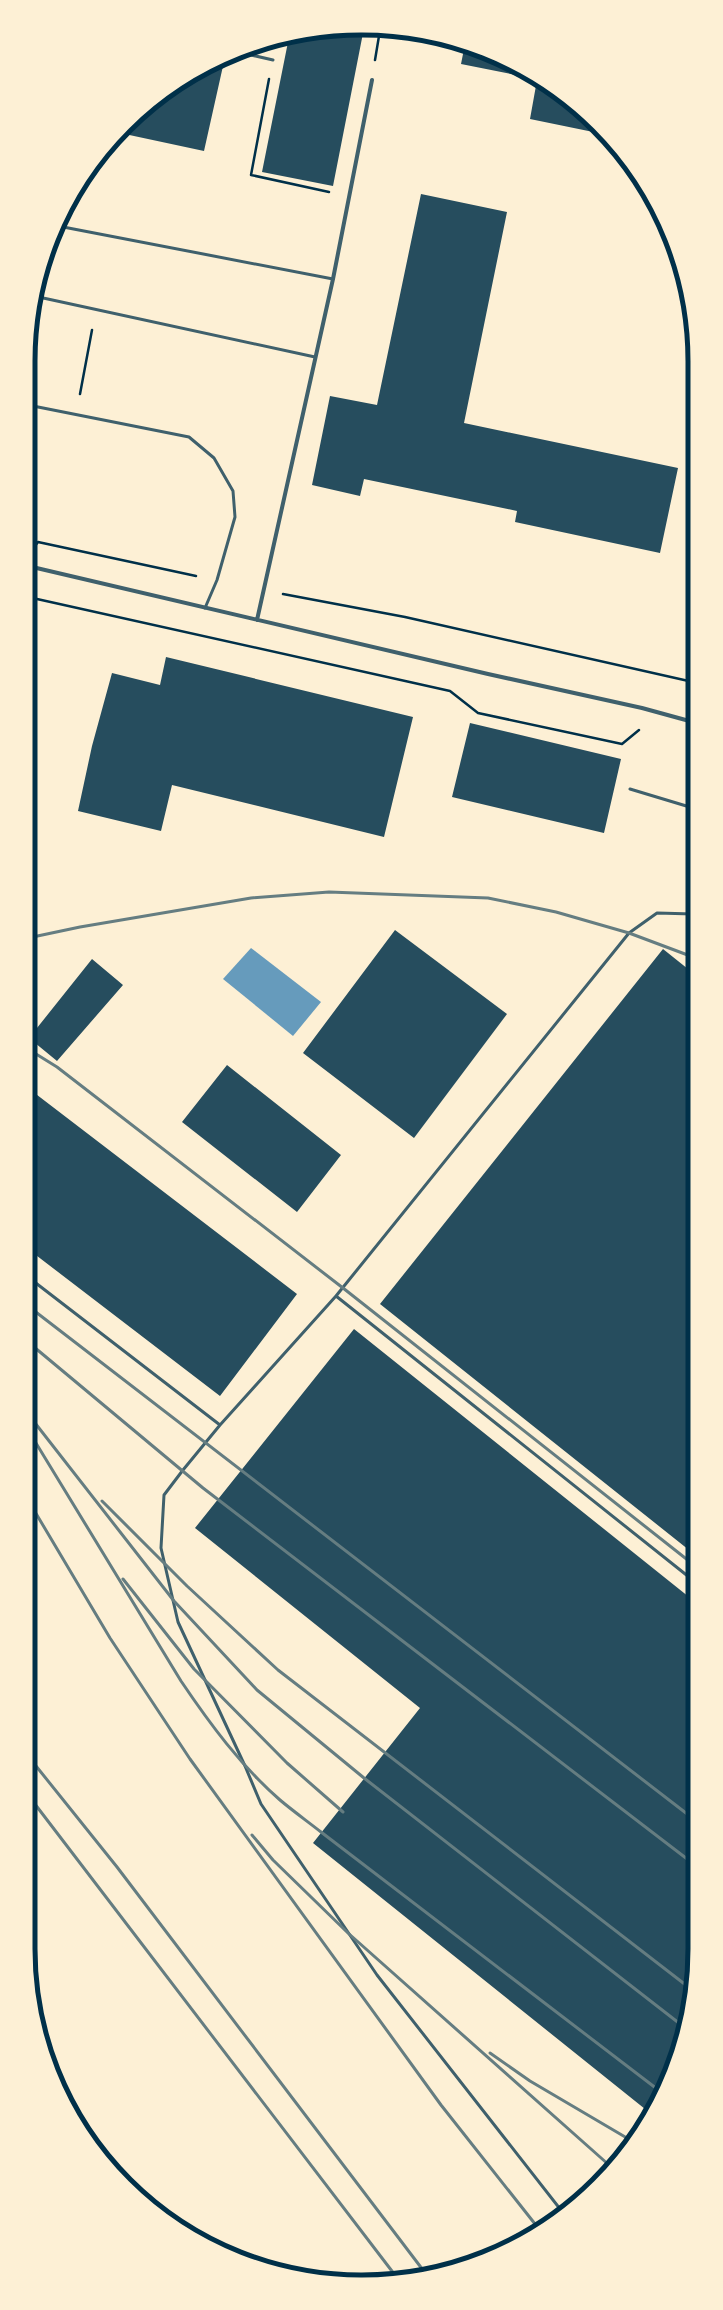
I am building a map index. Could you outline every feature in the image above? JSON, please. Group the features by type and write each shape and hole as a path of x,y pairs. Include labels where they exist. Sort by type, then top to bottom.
{"street":[{"path":"257,620 333,279 372,80"},
{"path":"35,568 642,708 688,721"}],"lane":[{"path":"250,55 273,60"},
{"path":"64,227 333,279"},
{"path":"41,298 315,356"},
{"path":"35,406 189,437 214,458 234,491 235,517 217,580 205,608"},
{"path":"630,789 688,806"},
{"path":"560,2208 377,1975 261,1804 245,1766 178,1622 161,1548 164,1496 220,1425 336,1296 629,933 657,914 688,914"},
{"path":"35,1282 220,1425"},
{"path":"336,1296 688,1576"}],"path":[{"path":"372,80 379,36"},
{"path":"273,60 251,175 350,196"},
{"path":"76,415 96,310"},
{"path":"35,546 38,542 217,580"},
{"path":"264,590 405,617 688,681"},
{"path":"35,599 450,691 478,713 622,744 644,726"}],"water":[{"path":"251,948 321,1002 293,1036 223,979"}],"building":[{"path":"363,35 333,186 262,172 288,43 319,38"},
{"path":"464,51 518,75 461,64"},
{"path":"223,66 204,151 127,135 163,102 198,79"},
{"path":"536,86 560,102 593,132 530,119"},
{"path":"421,194 507,212 464,423 678,468 660,553 515,522 517,511 364,479 360,496 312,485 330,396 377,405"},
{"path":"166,657 413,717 384,837 172,785 161,831 78,811 92,746 112,673 160,685"},
{"path":"470,723 621,759 604,833 452,797"},
{"path":"395,930 507,1014 414,1138 303,1053"},
{"path":"663,949 688,969 688,1549 380,1304"},
{"path":"92,959 123,985 57,1061 35,1043 35,1030"},
{"path":"227,1065 341,1155 297,1212 182,1122"},
{"path":"35,1093 297,1294 220,1396 35,1254"},
{"path":"354,1329 688,1596 687,1970 682,2012 677,2033 663,2073 645,2109 313,1843 420,1708 195,1528"}],"railway":[{"path":"35,937 80,927 251,898 329,892 488,898 556,912 629,933 688,955"},
{"path":"35,1053 57,1067 343,1288 688,1560"},
{"path":"35,1311 688,1815"},
{"path":"35,1348 203,1488 688,1860"},
{"path":"35,1423 174,1601 257,1690 364,1778 679,2023"},
{"path":"35,1441 181,1681 215,1729 252,1773 295,1812 656,2088"},
{"path":"102,1501 187,1586 278,1670 686,1985"},
{"path":"35,1512 110,1638 190,1759 441,2105 536,2225"},
{"path":"123,1579 194,1669 287,1763 343,1812"},
{"path":"35,1765 117,1867 422,2269"},
{"path":"35,1804 393,2273"},
{"path":"252,1835 273,1860 348,1933 607,2164"},
{"path":"490,2053 530,2081 627,2138"}]}
